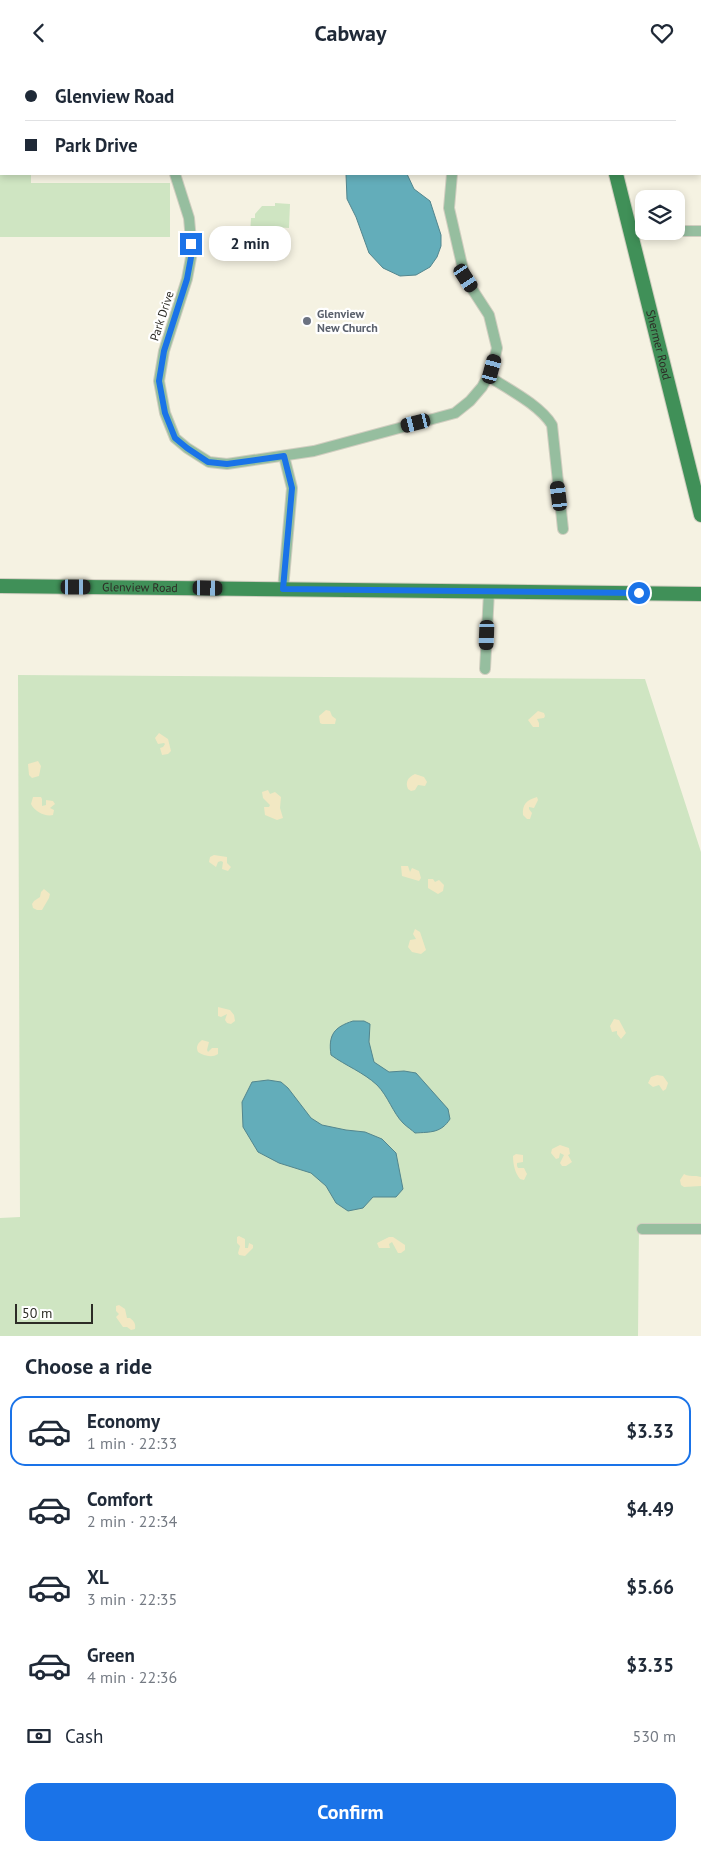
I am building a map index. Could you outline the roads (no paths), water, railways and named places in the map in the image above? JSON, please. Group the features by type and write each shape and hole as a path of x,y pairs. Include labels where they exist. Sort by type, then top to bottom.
{"main road":[{"name":"Shermer Road","path":"616,175 701,515"},
{"name":"Glenview Road","path":"0,586 701,594"}],"street":[{"name":"Park Drive","path":"175,175 189,218 192,252 187,279 164,351 159,381 165,413 175,438 208,462 227,464 323,448 455,413 470,401 482,387 492,369 497,348 489,315 466,278 449,208 452,175"},
{"path":"685,231 701,231"},
{"path":"631,233 635,233"},
{"path":"488,376 533,406 547,417 552,425 563,529"},
{"path":"283,589 292,488 284,456"},
{"path":"486,669 489,591"},
{"path":"642,1229 701,1229"}],"water":[{"path":"346,175 407,175 414,189 430,201 441,235 441,246 437,257 430,267 416,275 400,276 383,268 369,253 356,217 347,199"},
{"path":"353,1021 364,1021 370,1024 369,1042 374,1062 389,1072 404,1071 416,1073 448,1109 450,1119 447,1124 435,1131 415,1133 399,1119 377,1085 366,1076 331,1055 330,1048 334,1033 341,1026"},
{"path":"268,1080 281,1082 288,1088 311,1118 322,1125 365,1132 382,1139 396,1153 403,1189 396,1197 373,1197 363,1208 348,1211 336,1203 326,1186 311,1173 279,1163 258,1152 243,1127 242,1102 252,1082"}],"place":[{"name":"Glenview New Church","path":"307,321"}]}
